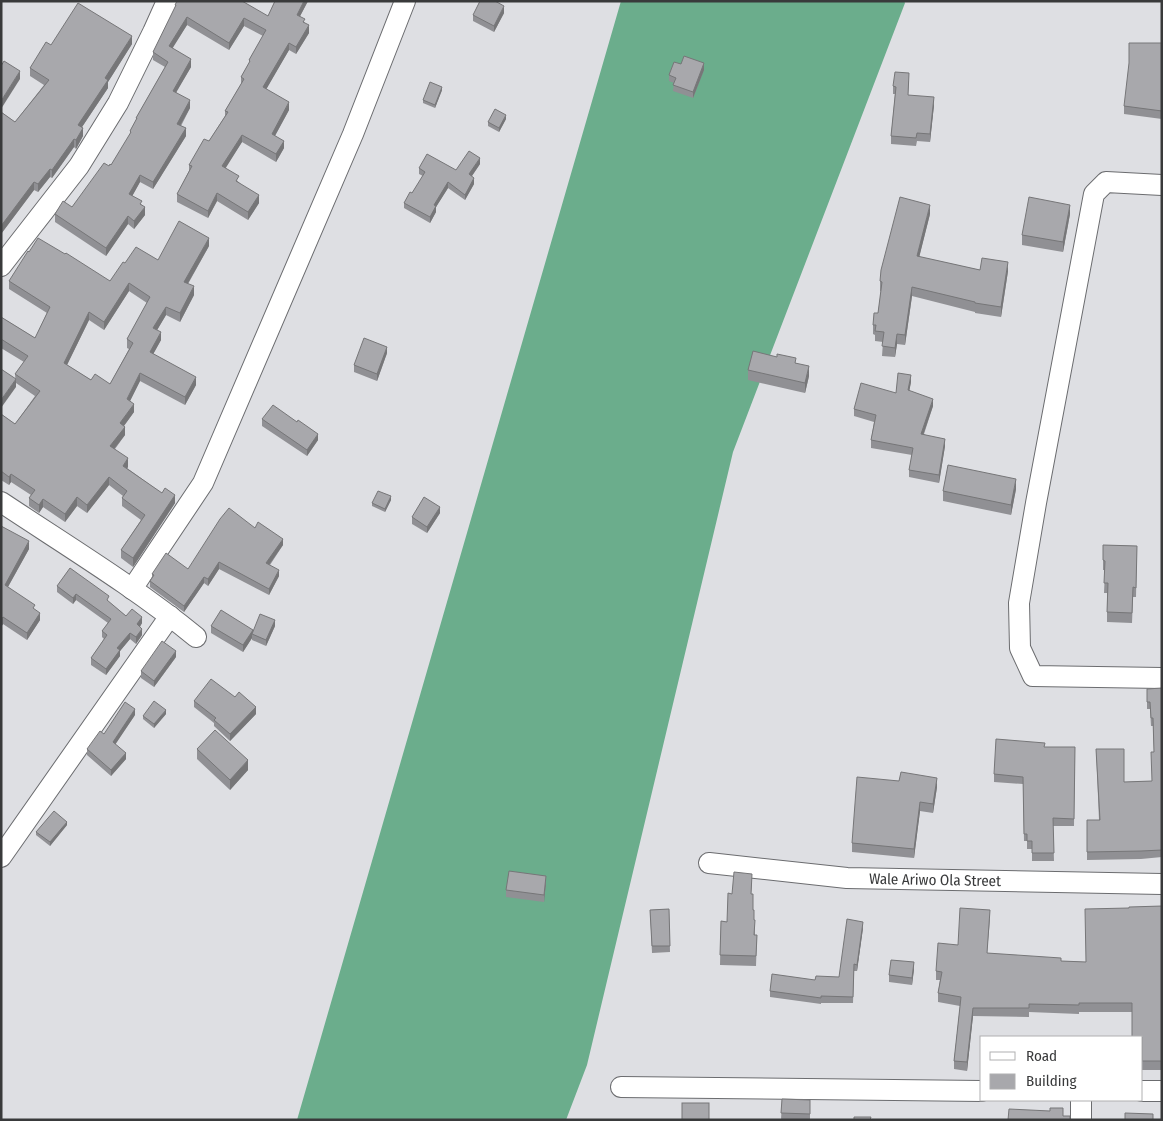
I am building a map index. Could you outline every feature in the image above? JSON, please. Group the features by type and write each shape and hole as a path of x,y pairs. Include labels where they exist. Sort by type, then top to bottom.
{"street":[{"path":"1,266 79,166 118,103 167,1"},
{"path":"132,589 203,483 354,134 405,1"},
{"path":"1162,185 1106,182 1094,194 1019,603 1020,648 1033,676 1162,678"},
{"path":"1,502 132,589 196,637"},
{"path":"1,857 170,616"},
{"name":"Wale Ariwo Ola Street","path":"709,863 847,878 1162,884"},
{"path":"621,1087 980,1090"},
{"path":"1143,1091 1162,1091"},
{"path":"1081,1101 1081,1120"}],"green space":[{"path":"621,1 904,1 905,3 733,452 587,1065 566,1120 297,1120"}],"building":[{"path":"177,1 242,1 268,16 275,1 304,1 297,15 305,19 303,22 309,25 296,47 289,43 263,87 289,102 272,134 284,141 276,154 242,135 222,166 239,176 236,181 259,195 248,212 217,193 208,211 177,194 192,166 189,165 204,139 209,141 228,112 225,111 244,79 241,77 266,30 244,18 229,43 187,17 169,46 191,59 173,91 190,100 177,124 186,128 153,182 140,175 129,194 142,201 140,204 145,207 134,221 128,216 106,248 55,214 63,201 72,207 104,163 109,166 111,165 131,132 136,118 168,62 153,52"},
{"path":"480,1 495,1 504,6 494,26 473,15"},
{"path":"78,3 132,36 105,78 108,80 78,125 83,128 76,140 74,139 52,170 50,169 38,184 34,182 1,226 1,112 15,122 49,80 30,68 46,42 51,45"},
{"path":"1129,43 1162,43 1162,111 1124,106 1129,63"},
{"path":"684,56 704,63 693,92 673,85 676,78 669,75 674,62 681,64"},
{"path":"4,61 20,71 1,101 1,66"},
{"path":"895,72 909,73 908,95 934,97 930,134 917,133 916,138 891,136 896,87 893,86"},
{"path":"430,82 442,87 435,105 423,100"},
{"path":"495,109 506,115 499,128 488,122"},
{"path":"469,151 480,158 469,174 474,178 465,195 448,182 434,205 436,206 430,217 404,203 425,172 419,168 427,154 456,170"},
{"path":"900,197 930,205 917,256 980,270 982,258 1008,262 1001,307 975,303 912,287 905,335 897,334 895,348 882,346 884,332 875,331 876,325 873,325 874,313 878,313 882,282 880,281 881,270"},
{"path":"1029,197 1070,205 1063,242 1022,235"},
{"path":"179,221 209,238 184,282 194,286 180,313 166,307 153,328 161,332 150,352 196,377 185,397 140,373 127,399 134,404 120,423 125,427 110,446 128,458 123,466 162,493 165,488 175,495 133,558 121,550 145,515 122,498 127,491 109,477 87,505 77,497 65,514 43,499 39,505 29,498 35,490 11,474 9,477 1,471 1,414 15,424 40,391 15,374 28,356 1,339 1,317 35,338 50,307 9,281 38,238 110,281 136,247 158,260","holes":["129,283 150,297 127,339 133,343 110,384 95,374 91,380 64,363 89,312 104,322"]},
{"path":"364,338 387,347 377,374 354,365"},
{"path":"753,351 777,357 777,354 796,358 795,363 809,366 805,383 748,370"},
{"path":"1,369 16,379 1,400"},
{"path":"898,373 911,375 908,390 933,399 921,434 945,439 939,475 909,470 913,448 871,440 876,415 854,409 861,383 896,393"},
{"path":"273,405 318,434 307,450 262,419"},
{"path":"948,465 1016,479 1011,505 943,491"},
{"path":"378,491 391,496 385,509 372,503"},
{"path":"424,497 440,507 427,527 412,517"},
{"path":"229,508 255,528 258,522 283,539 266,563 279,570 269,589 219,562 208,579 204,577 184,606 150,581 154,575 152,574 166,553 188,569"},
{"path":"1,526 29,541 5,585 35,605 33,608 40,613 27,633 3,617 1,619"},
{"path":"1103,545 1137,546 1136,588 1133,587 1132,613 1107,612 1108,583 1104,583 1105,561 1103,560"},
{"path":"70,568 109,596 107,600 126,616 132,609 142,617 137,624 142,629 136,637 130,633 117,648 120,650 106,669 91,658 107,635 102,631 111,619 76,594 73,598 57,586"},
{"path":"221,610 253,630 243,645 211,626"},
{"path":"260,614 275,620 266,640 252,634"},
{"path":"162,641 176,651 154,681 141,671"},
{"path":"211,679 235,697 239,692 256,707 230,734 214,720 216,718 194,701"},
{"path":"1162,688 1162,850 1087,852 1087,820 1100,820 1096,749 1124,749 1124,782 1152,781 1151,752 1154,752 1153,718 1151,718 1150,702 1147,702 1147,689"},
{"path":"154,701 166,710 154,724 143,716"},
{"path":"125,702 135,709 113,742 126,753 111,770 87,749 100,731 104,734"},
{"path":"215,730 248,760 230,780 197,749"},
{"path":"996,739 1045,743 1044,747 1075,747 1074,819 1053,818 1054,853 1032,853 1032,841 1027,841 1027,834 1024,834 1023,777 994,774"},
{"path":"901,772 937,778 933,804 920,802 914,849 852,843 857,777 899,781"},
{"path":"54,811 67,822 50,842 36,832"},
{"path":"509,871 546,876 544,895 506,890"},
{"path":"734,872 752,874 751,894 753,894 755,920 754,935 757,935 756,956 720,955 721,921 727,922 728,893 732,894"},
{"path":"1162,906 1162,1061 1143,1061 1143,1036 1132,1036 1132,1003 1079,1003 1079,1005 1029,1004 1029,1008 973,1008 967,1062 954,1061 961,997 938,993 942,972 936,971 938,943 958,945 960,908 990,910 987,953 1061,958 1061,961 1086,962 1085,909"},
{"path":"669,909 670,946 652,946 650,910"},
{"path":"847,919 863,922 857,965 854,964 853,997 821,996 821,998 770,991 772,974 815,980 816,976 839,977"},
{"path":"891,960 914,962 912,978 889,975"},
{"path":"782,1099 810,1100 810,1114 781,1113"},
{"path":"682,1103 709,1103 709,1120 682,1120"},
{"path":"1050,1108 1063,1108 1063,1116 1070,1116 1070,1120 1008,1120 1009,1109 1050,1111"},
{"path":"1125,1113 1153,1114 1153,1120 1125,1120"},
{"path":"854,1117 871,1117 870,1120 854,1120"}]}
